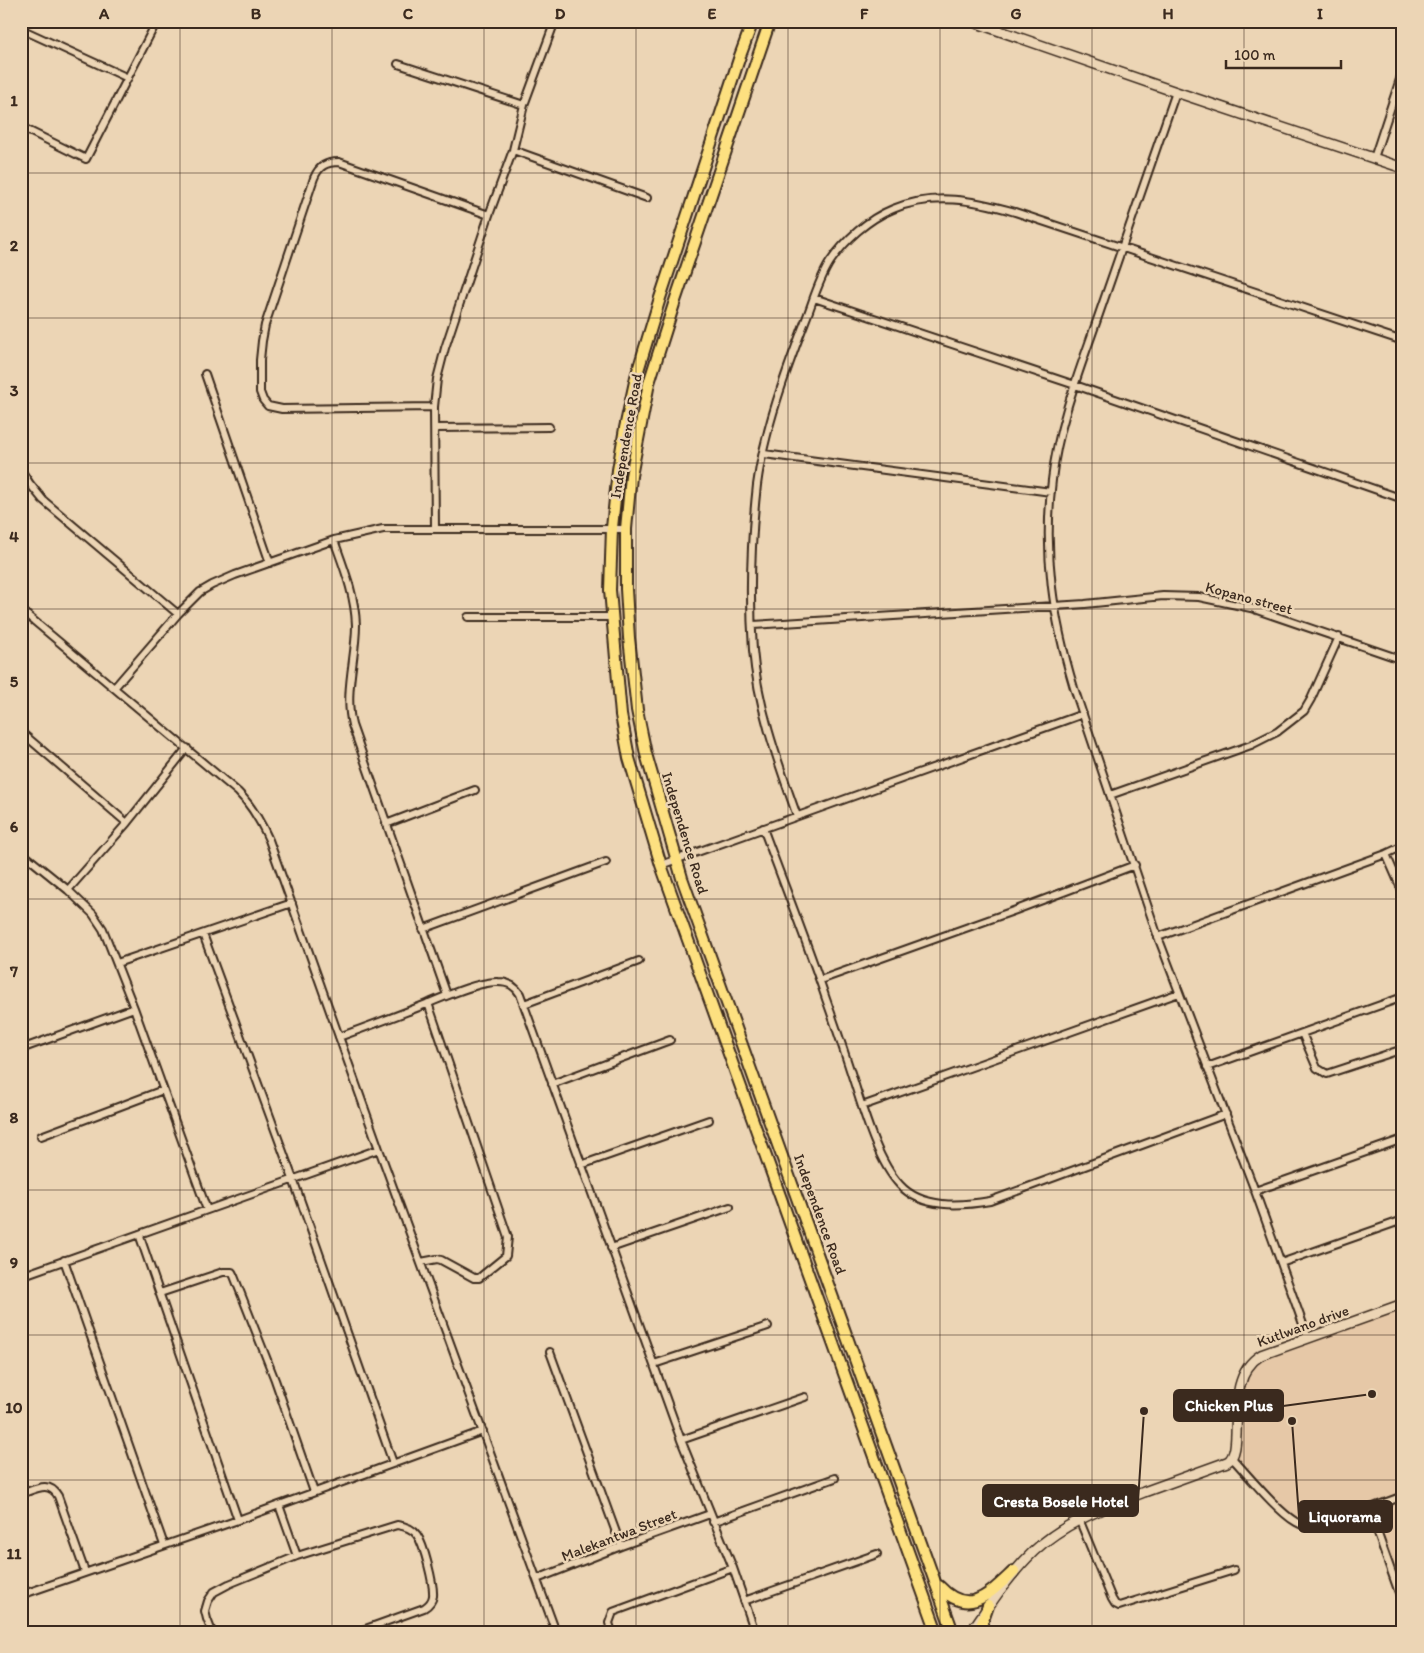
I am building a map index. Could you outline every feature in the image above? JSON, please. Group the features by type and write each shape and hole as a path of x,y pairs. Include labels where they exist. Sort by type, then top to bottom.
{"main road":[{"name":"Independence Road","path":"753,21 660,298 636,377 620,453 612,528 610,590 621,715 629,758 661,865 937,1632"},
{"name":"Independence Road","path":"770,21 649,383 632,476 626,529 627,609 637,710 646,754 676,859 953,1632"},
{"path":"936,1583 955,1599 963,1602 973,1602 984,1598 1014,1571"},
{"path":"979,1632 988,1606"},
{"path":"931,1614 931,1632"}],"street":[{"path":"21,126 86,160 157,21"},
{"path":"435,528 434,407 437,378 489,214 513,150 524,105 554,21"},
{"path":"971,21 1403,168"},
{"path":"21,29 128,78"},
{"path":"398,64 524,105"},
{"path":"1374,158 1403,70"},
{"path":"1176,92 1075,385 1060,438 1050,492 1049,542 1053,604 1064,654 1082,714 1135,865 1158,938 1226,1114 1308,1338"},
{"path":"513,150 647,198"},
{"path":"434,407 282,409 268,406 260,392 260,360 265,326 314,178 323,165 330,162 339,162 489,214"},
{"path":"797,816 773,747 764,713 753,649 750,596 757,484 773,417 793,354 814,298 829,264 855,234 891,209 926,199 968,200 996,206 1403,341"},
{"path":"814,298 1075,385 1403,498"},
{"path":"205,374 270,563"},
{"path":"435,428 549,427"},
{"path":"764,454 1050,492"},
{"path":"21,470 43,500 178,614"},
{"path":"115,688 178,614 200,592 212,585 334,540 383,529 626,529"},
{"path":"334,540 344,565 355,608 355,644 350,692 351,719 447,995"},
{"name":"Kopano street","path":"753,625 1053,604 1085,604 1163,596 1199,597 1251,608 1403,660"},
{"path":"21,610 238,792 252,808 269,840 379,1149 556,1632"},
{"path":"468,617 612,617"},
{"path":"1110,795 1251,745 1277,732 1304,711 1339,637"},
{"path":"661,865 1082,714"},
{"path":"21,732 127,823"},
{"path":"68,890 127,823 187,748"},
{"path":"386,824 475,790"},
{"path":"763,828 820,980 875,1142 890,1174 914,1196 934,1203 962,1205 990,1201 1226,1114"},
{"path":"1158,938 1386,854 1403,846"},
{"path":"21,852 68,890 93,914 103,929 134,1008 207,1210"},
{"path":"1386,854 1403,894"},
{"path":"21,869 30,859"},
{"path":"423,929 606,862"},
{"path":"820,980 1135,865"},
{"path":"117,963 292,903"},
{"path":"203,934 393,1463"},
{"path":"524,1004 639,961"},
{"path":"339,1037 447,995 489,982 509,983 520,994 681,1440 732,1568 755,1632"},
{"path":"862,1106 1180,994"},
{"path":"1207,1066 1403,997"},
{"path":"421,1262 441,1260 474,1278 479,1278 506,1256 508,1237 428,1003"},
{"path":"21,1049 134,1008"},
{"path":"1302,1033 1317,1068 1320,1072 1327,1074 1403,1049"},
{"path":"552,1084 670,1040"},
{"path":"40,1136 163,1090"},
{"path":"581,1165 709,1120"},
{"path":"1255,1192 1403,1139"},
{"path":"21,1276 379,1149"},
{"path":"612,1248 730,1207"},
{"path":"1281,1263 1403,1220"},
{"path":"139,1234 238,1520"},
{"path":"64,1260 164,1545"},
{"path":"160,1293 223,1272 232,1272 275,1380 314,1492"},
{"name":"Kutlwano drive","path":"1232,1458 1235,1449 1237,1393 1245,1369 1253,1360 1261,1355 1403,1304"},
{"path":"654,1364 768,1326"},
{"path":"550,1352 620,1546"},
{"path":"681,1440 805,1398"},
{"path":"21,1595 238,1520 483,1430"},
{"path":"971,1632 1014,1571 1056,1533 1080,1519 1115,1503 1227,1462 1232,1458 1284,1513 1301,1524 1314,1527 1322,1526 1403,1496"},
{"path":"713,1522 835,1478"},
{"path":"21,1494 42,1487 49,1487 54,1490 58,1496 85,1572"},
{"path":"279,1505 297,1556"},
{"path":"1369,1508 1403,1604"},
{"name":"Malekantwa Street","path":"537,1580 620,1546 710,1514"},
{"path":"1080,1519 1114,1604 1119,1606 1234,1570"},
{"path":"212,1632 206,1611 208,1602 214,1592 297,1556 397,1525 406,1526 417,1535 431,1577 432,1602 424,1608 357,1632"},
{"path":"744,1601 877,1554"},
{"path":"612,1632 609,1623 613,1612 732,1568"}],"shaded area":[{"path":"1403,1304 1403,1604 1369,1509 1322,1526 1301,1524 1230,1460 1237,1393 1249,1364"}],"place":[{"name":"Chicken Plus","path":"1372,1394"},
{"name":"Cresta Bosele Hotel","path":"1144,1411"},
{"name":"Liquorama","path":"1292,1421"}]}
